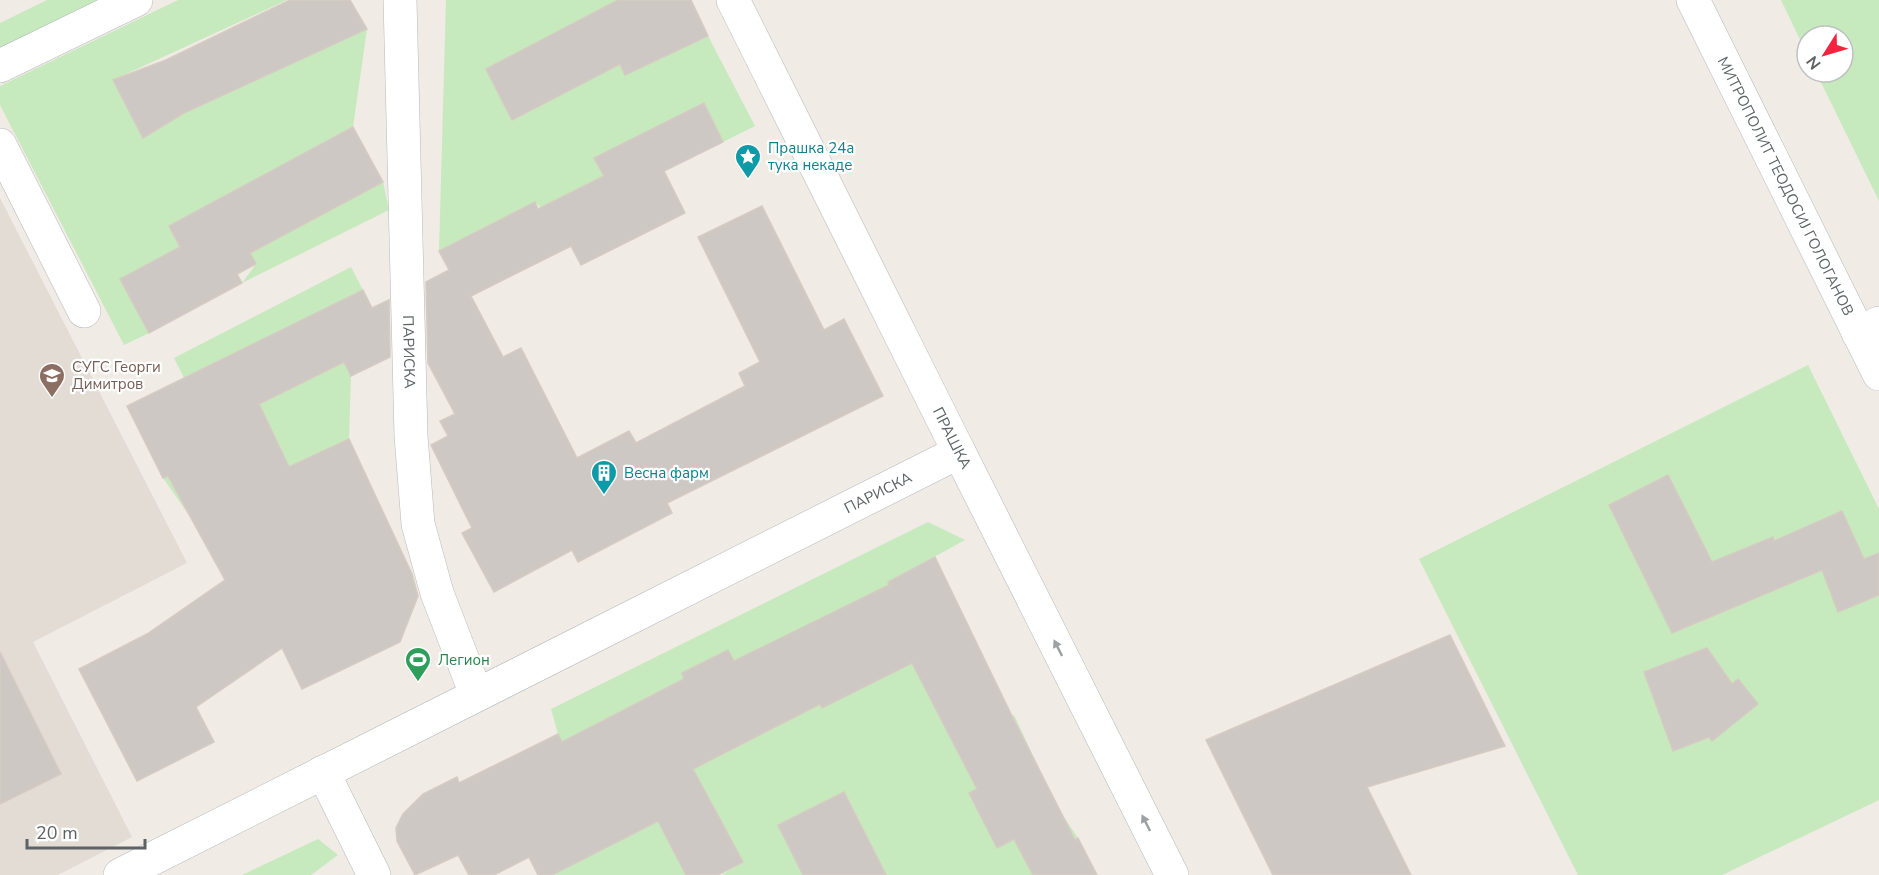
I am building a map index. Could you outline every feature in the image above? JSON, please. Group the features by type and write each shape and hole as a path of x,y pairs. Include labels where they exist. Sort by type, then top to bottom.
{"street":[{"path":"0,66 136,0"},
{"name":"ПАРИСКА","path":"400,0 411,436 418,524 437,593 476,694"},
{"name":"ПРАШКА","path":"733,0 1172,875"},
{"name":"МИТРОПОЛИТ ТЕОДОСИЈ ГОЛОГАНОВ","path":"1693,0 1869,328 1879,374"},
{"path":"0,145 84,311"},
{"name":"ПАРИСКА","path":"120,875 959,452"},
{"path":"323,772 374,875"}],"shaded area":[{"name":"СУГС Георги Димитров","path":"0,198 187,563 33,642 132,837 58,875 0,875"}],"green space":[{"path":"47,0 112,0 0,66 0,23"},
{"path":"178,0 287,0 113,80 143,138 184,113 367,29 353,127 169,226 180,247 120,279 149,333 124,345 0,105 0,86"},
{"path":"446,0 623,0 604,31 625,75 708,36 755,126 723,142 703,103 594,158 604,176 561,226 535,202 439,251","holes":["573,24 512,119 486,69"]},
{"path":"1781,0 1879,0 1879,201 1822,84 1855,84 1855,24 1795,24 1795,29"},
{"path":"383,182 389,210 242,283 256,264 250,253"},
{"path":"351,267 363,290 184,378 174,358"},
{"path":"344,362 351,376 349,439 191,518 163,478 269,426 259,404"},
{"path":"1808,365 1879,509 1879,800 1722,875 1578,875 1419,559"},
{"path":"928,522 965,540 888,582 950,708 938,714 954,745 1014,715 1035,760 969,794 997,848 1062,814 1078,838 1027,864 1033,875 879,875 884,872 844,792 778,825 803,875 722,875 742,862 714,809 666,836 686,875 552,875 558,734 551,709","holes":["792,649 883,677 822,708","728,650 734,662 723,753 682,674"]},
{"path":"318,839 338,855 311,875 242,875"}],"building":[{"path":"290,0 350,0 367,29 184,113 143,138 113,80 166,60"},
{"path":"618,0 691,0 708,36 625,75 620,64 512,120 486,69"},
{"path":"704,103 723,142 664,171 685,213 581,265 571,246 471,296 503,357 521,348 577,458 629,431 636,443 745,386 739,373 760,362 698,237 762,206 824,330 844,319 883,396 667,503 672,513 578,562 572,550 494,592 462,533 472,528 431,445 448,436 440,421 455,414 428,363 426,282 449,270 439,251 535,202 538,209 604,176 594,158"},
{"path":"353,127 383,182 250,253 256,264 237,274 242,283 149,333 120,279 180,247 169,226"},
{"path":"363,290 372,308 389,300 390,357 351,376 344,362 259,404 289,467 349,439 412,574 418,596 400,642 302,689 282,648 196,707 214,742 137,781 79,669 147,634 225,580 168,476 163,478 127,406"},
{"path":"1668,475 1712,562 1773,537 1774,541 1842,511 1864,559 1879,553 1879,595 1838,612 1822,570 1672,633 1609,505"},
{"path":"935,557 1075,840 1078,838 1097,875 1033,875 1014,839 997,848 969,793 977,789 912,663 822,708 820,704 693,769 743,862 718,875 686,875 658,821 552,875 538,875 529,857 494,875 469,875 458,855 415,875 397,841 396,828 403,814 423,794 457,777 459,783 558,734 562,742 684,679 682,673 728,650 734,661 889,585 888,582"},
{"path":"1450,635 1505,746 1367,787 1411,875 1273,875 1206,740"},
{"path":"1707,648 1732,684 1738,679 1758,704 1712,741 1709,737 1673,751 1644,672"},
{"path":"0,652 61,774 0,804"},
{"path":"844,792 886,875 803,875 778,825"}],"place":[{"name":"Прашка 24а тука некаде","path":"748,180"},
{"name":"СУГС Георги Димитров","path":"52,399"},
{"name":"Весна фарм","path":"604,496"},
{"name":"Легион","path":"418,683"}]}
